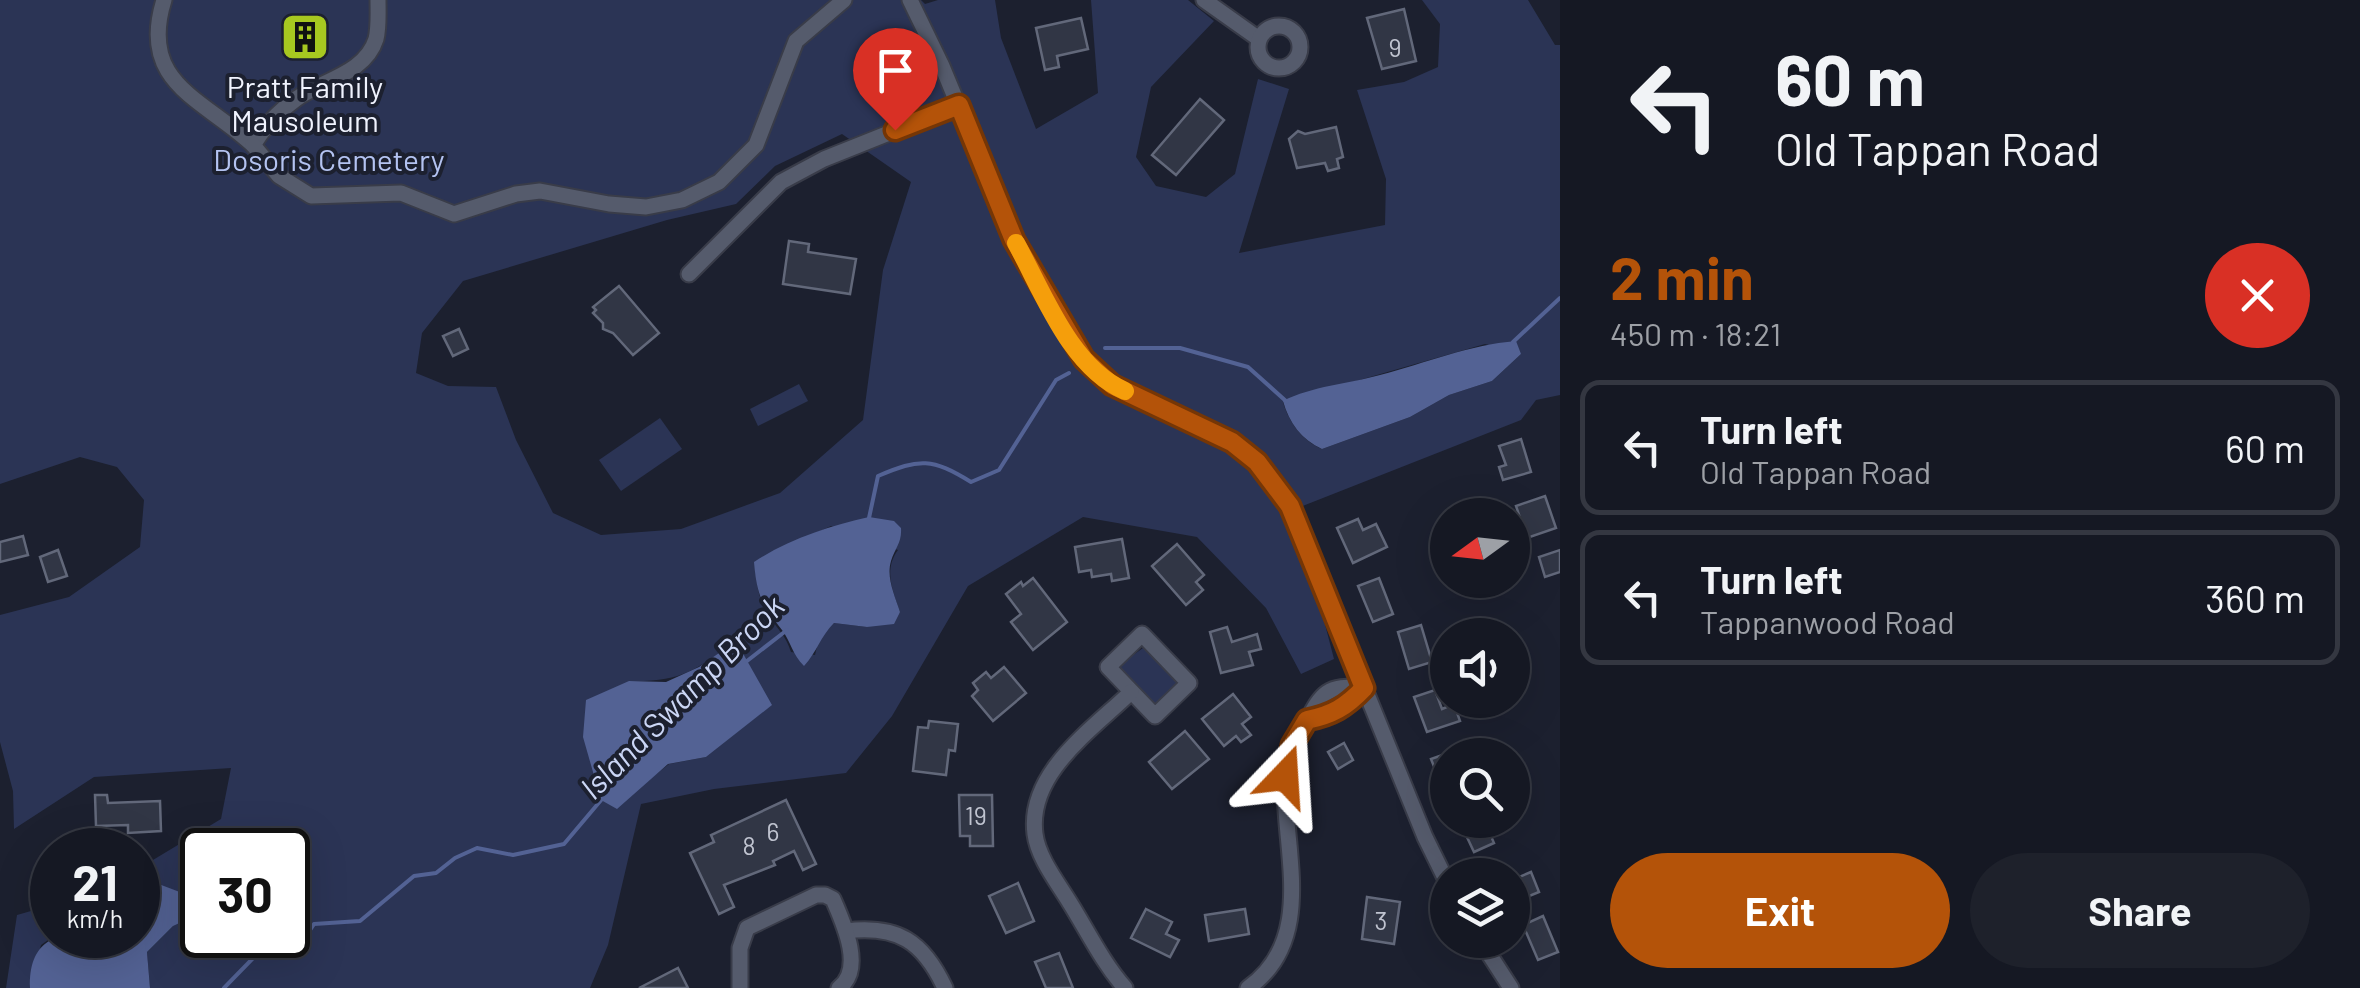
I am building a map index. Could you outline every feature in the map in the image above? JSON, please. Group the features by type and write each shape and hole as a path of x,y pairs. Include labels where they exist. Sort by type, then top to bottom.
{"street":[{"path":"164,0 156,25 159,59 185,93 226,120 279,176 311,196 401,194 454,214 516,194 540,192 646,207 682,200 719,182 756,145 796,41 844,0"},
{"path":"253,145 274,118 298,98 353,69 369,52 378,30 378,0"},
{"path":"910,0 959,105 1014,240 1084,359 1112,385 1232,442 1257,462 1290,506 1437,858"},
{"path":"1204,0 1259,39"},
{"path":"689,274 781,182 824,159 959,105"},
{"path":"1142,634 1189,684 1155,716 1131,692 1108,667 1142,634"},
{"path":"1248,988 1260,980 1276,957 1290,924 1293,894 1285,776 1292,745 1307,720 1328,716 1348,706 1364,688"},
{"path":"1125,988 1109,968 1044,858 1035,836 1035,824 1040,792 1050,773 1131,692"},
{"path":"740,988 740,948 747,928 825,894 833,899 846,932 852,968 846,983 839,988"},
{"path":"846,932 868,929 904,936 931,960 945,988"},
{"path":"1492,958 1511,988"}],"green space":[{"name":"Dosoris Cemetery","path":"0,0 921,0 925,4 938,0 995,0 1001,38 1036,129 1098,93 1091,0 1188,0 1214,21 1151,87 1136,157 1156,186 1206,197 1235,174 1258,79 1289,89 1239,253 1385,225 1386,179 1357,90 1404,82 1438,67 1440,24 1422,0 1528,0 1555,45 1560,45 1560,395 1536,400 1521,420 1295,509 1334,659 1301,674 1266,608 1197,537 1083,517 968,586 892,716 846,773 714,789 641,804 608,945 590,988 150,988 148,958 160,958 160,939 173,926 160,893 160,856 180,844 180,958 310,958 310,828 206,828 221,819 231,768 94,777 14,829 13,791 0,742 0,615 69,597 140,547 144,500 117,467 80,457 0,484","holes":["842,134 911,182 883,270 863,420 780,493 681,529 601,535 553,513 516,440 496,387 448,386 416,373 422,333 463,281 667,220 736,204 775,166","1485,344 1521,354 1492,381 1322,449 1298,430 1283,402","831,526 898,550 890,573 900,612 867,627 834,623 819,638 815,655 791,652 763,604 755,562","736,641 771,705 706,757 669,764 646,782 629,681 687,673"]},
{"path":"799,384 808,401 758,426 750,409"},
{"path":"660,418 682,449 621,491 599,460"},
{"path":"1143,648 1178,683 1155,706 1120,670 1122,663"},
{"path":"30,911 30,958 38,958 30,988 6,988 17,915"}],"water":[{"path":"1516,341 1521,354 1492,381 1322,449 1297,430 1283,401 1464,350"},
{"path":"869,517 894,521 901,528 890,574 900,612 894,624 867,627 834,623 804,666 762,599 754,562 810,534"},
{"path":"736,641 772,705 706,757 668,764 617,809 601,800 583,737 586,700 629,681 666,682 699,667"},
{"path":"160,885 180,892 180,923 160,939"},
{"path":"36,958 148,958 150,988 30,988"}],"building":[{"path":"1404,9 1416,61 1382,69 1367,18"},
{"path":"1081,18 1088,49 1057,56 1059,67 1045,70 1036,28"},
{"name":"Pratt Family Mausoleum","path":"306,20 318,45 303,53 291,28 292,22"},
{"path":"1200,99 1224,120 1176,175 1152,155"},
{"path":"1336,127 1343,157 1337,159 1339,168 1328,171 1325,163 1297,168 1289,139 1298,131 1305,134"},
{"path":"789,241 809,244 808,252 856,259 850,294 783,284"},
{"path":"619,286 659,333 633,355 613,333 603,329 603,323 593,313 593,307"},
{"path":"459,329 468,349 453,356 443,336"},
{"path":"1521,439 1531,472 1503,480 1499,467 1506,465 1499,446"},
{"path":"1545,496 1556,528 1530,537 1530,501"},
{"path":"1358,519 1363,530 1376,524 1387,547 1353,563 1337,528"},
{"path":"23,536 28,555 0,562 0,542"},
{"path":"1122,539 1129,578 1112,581 1111,574 1092,577 1091,570 1079,572 1075,547"},
{"path":"1177,544 1204,575 1196,582 1203,590 1186,605 1152,566"},
{"path":"58,550 67,576 48,582 40,557"},
{"path":"1560,550 1560,572 1545,577 1539,557"},
{"path":"1033,578 1067,622 1033,650 1011,622 1021,614 1006,594"},
{"path":"1379,578 1393,614 1373,622 1358,586"},
{"path":"1421,625 1430,663 1409,669 1398,632"},
{"path":"1227,627 1232,642 1257,634 1261,649 1249,652 1253,665 1221,673 1210,632"},
{"path":"1004,667 1026,693 993,721 972,696 978,690 973,683 986,672 991,678"},
{"path":"1430,692 1430,718 1460,721 1427,732 1414,697"},
{"path":"1233,694 1251,717 1242,724 1251,735 1241,742 1236,736 1224,746 1202,719"},
{"path":"929,721 958,724 955,751 949,750 946,775 913,771 918,727 928,728"},
{"path":"1185,731 1209,759 1172,789 1149,762"},
{"path":"1344,743 1353,760 1338,769 1328,752"},
{"path":"95,795 107,795 108,803 160,801 161,831 128,825 96,826"},
{"path":"959,795 992,795 993,846 970,846 970,836 960,836"},
{"path":"786,800 816,864 803,870 794,851 773,861 775,865 724,885 734,907 719,914 690,853 714,842 711,835"},
{"path":"1467,838 1492,838 1494,843 1474,852"},
{"path":"1530,872 1539,892 1530,896"},
{"path":"1018,883 1034,921 1006,933 989,896"},
{"path":"1367,897 1400,902 1394,944 1362,939"},
{"path":"1146,909 1172,922 1166,934 1179,940 1170,957 1131,938"},
{"path":"1245,909 1249,934 1209,941 1205,915"},
{"path":"1543,916 1558,952 1538,960 1530,941 1530,922"},
{"path":"1059,953 1073,988 1046,988 1035,962"},
{"path":"678,968 688,988 639,988"}],"waterway":[{"name":"Island Swamp Brook","path":"1513,342 1560,298"},
{"name":"Island Swamp Brook","path":"1105,348 1180,348 1248,367 1287,402"},
{"name":"Island Swamp Brook","path":"869,518 878,476 892,470 926,463 946,468 971,482 999,470 1056,380 1069,373"},
{"name":"Island Swamp Brook","path":"747,661 787,630"},
{"name":"Island Swamp Brook","path":"310,930 314,924 360,921 414,876 436,873 477,848 513,855 564,844 602,799"},
{"path":"224,988 253,958"}],"slow traffic":[{"path":"1016,243 1084,359 1112,385 1125,391"}],"place":[{"name":"Pratt Family Mausoleum","path":"305,37"}],"route":[{"path":"895,130 959,105 1014,240 1084,359 1112,385 1232,442 1257,462 1290,506 1364,688 1348,706 1328,716 1307,720 1292,745 1285,776"}]}
